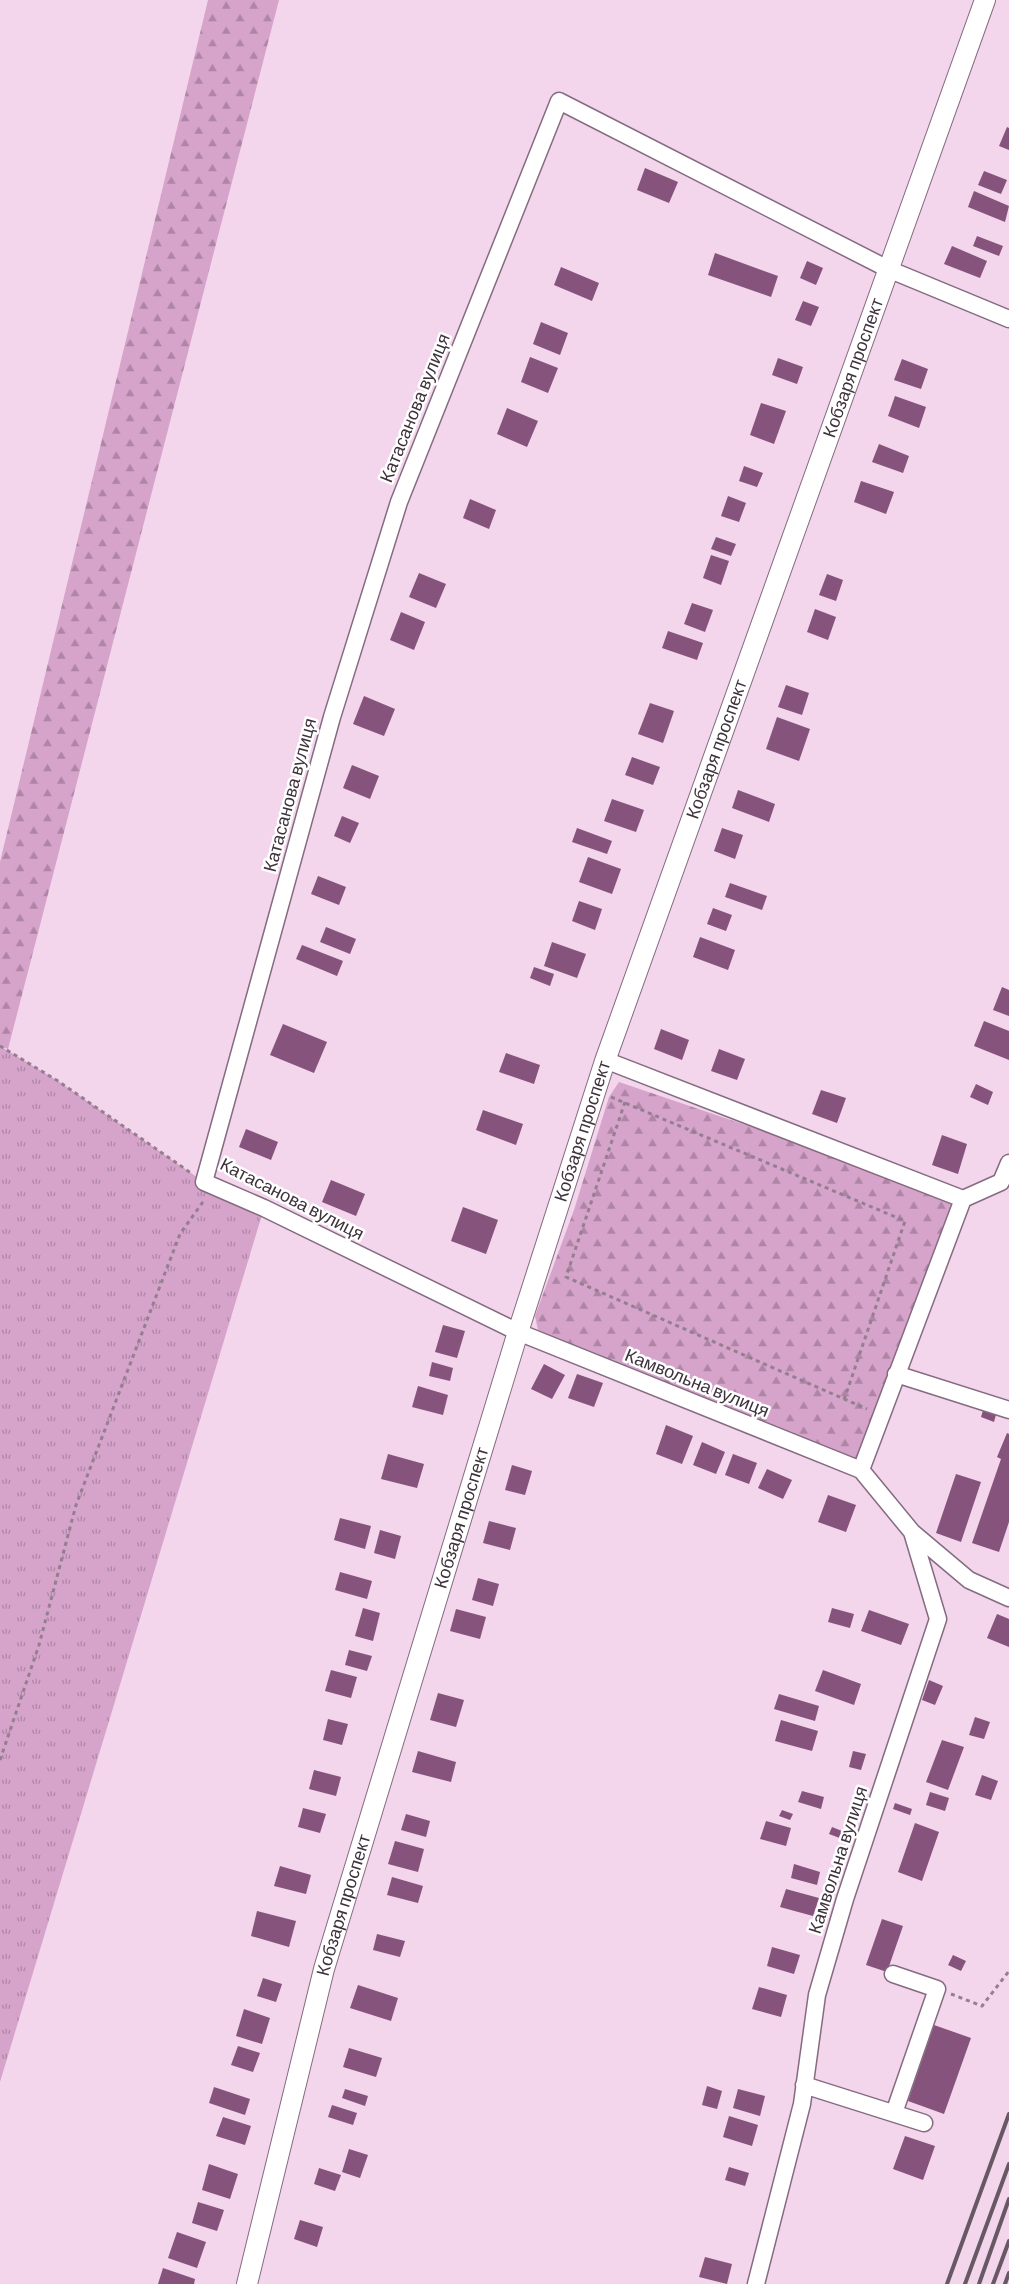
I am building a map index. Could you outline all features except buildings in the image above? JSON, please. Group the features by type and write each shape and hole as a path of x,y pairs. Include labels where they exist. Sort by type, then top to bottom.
{"main road":[{"name":"Кобзаря проспект","path":"247,2284 324,1969 518,1332 605,1060 985,0"}],"street":[{"name":"Катасанова вулиця","path":"518,1332 210,1184 332,717 399,502 559,100 888,269"},
{"path":"888,269 1009,319"},
{"path":"605,1060 963,1199 1005,1183 1009,1163"},
{"path":"861,1470 963,1199"},
{"name":"Камвольна вулиця","path":"518,1332 861,1470 912,1532 938,1619 844,1899 817,1995 802,2104 756,2284"},
{"path":"896,1374 1009,1410"},
{"path":"912,1532 969,1580 1009,1598"},
{"path":"893,1974 937,1989 894,2113"},
{"path":"804,2084 924,2122"}],"path":[{"path":"0,1046 58,1081 210,1184 199,1206 180,1234 76,1505 39,1645 0,1760"},
{"path":"609,1096 905,1221 844,1400"},
{"path":"625,1102 566,1277 882,1415"},
{"path":"937,1989 982,2006 1009,1970"}],"green space":[{"path":"208,0 279,0 8,1049 0,1046 0,862"},
{"path":"0,1046 58,1081 204,1182 264,1208 0,2082"},
{"path":"619,1082 963,1199 861,1470 538,1330 535,1316 574,1210 609,1097"}],"railway":[{"path":"947,2284 1009,2114"},
{"path":"965,2284 1009,2164"},
{"path":"979,2284 1009,2199"},
{"path":"993,2284 1009,2241"},
{"path":"1005,2284 1009,2273"}]}
